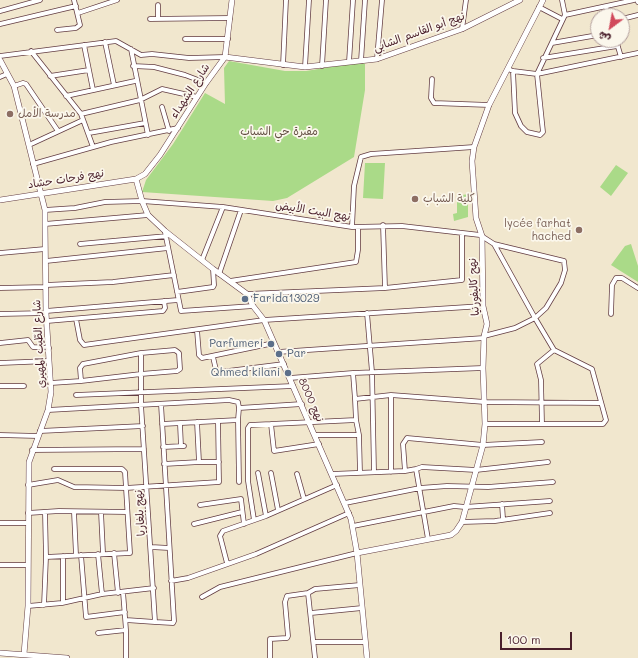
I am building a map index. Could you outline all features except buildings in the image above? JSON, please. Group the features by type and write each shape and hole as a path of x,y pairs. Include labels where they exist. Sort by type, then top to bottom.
{"street":[{"path":"0,10 40,0"},
{"path":"58,30 76,28 80,24 74,0"},
{"path":"78,13 117,0"},
{"name":"شارع الشهداء","path":"136,179 149,170 178,128 206,83 225,57 232,0"},
{"path":"283,65 286,0"},
{"path":"305,67 309,0"},
{"path":"322,66 326,0"},
{"path":"349,62 352,0"},
{"path":"361,61 365,0"},
{"path":"377,59 382,0"},
{"path":"462,29 466,0"},
{"name":"نهج أبو القاسم الشابي","path":"225,57 305,67 377,59 462,29 520,0"},
{"name":"نهح كاليفورنيا","path":"462,522 482,445 485,424 483,368 484,337 487,324 483,306 482,236 476,218 472,161 474,147 489,105 511,70 543,0"},
{"path":"562,0 564,18 552,44 543,58 537,74 543,132 540,135 527,132 521,126 515,113 511,70 537,74 638,53"},
{"path":"539,7 564,18 637,1"},
{"path":"158,5 158,18"},
{"path":"0,24 76,6"},
{"path":"150,19 230,18"},
{"path":"552,44 590,36"},
{"path":"185,39 228,39"},
{"path":"0,56 14,56 31,51 105,42 119,42 141,55 152,54 189,58 225,57"},
{"path":"105,42 114,86"},
{"path":"84,45 93,90"},
{"path":"543,58 605,48"},
{"path":"618,48 621,57"},
{"path":"130,49 135,81 148,135"},
{"path":"31,51 81,114 93,147"},
{"name":"شارع الطّيب المهيري","path":"0,60 14,86 41,193 46,224 46,312 51,383 48,410 32,450 29,462 28,606 24,654"},
{"path":"133,66 148,66 178,72 206,83"},
{"path":"50,76 89,70"},
{"path":"0,77 8,74"},
{"path":"432,79 431,98 434,103 489,105"},
{"path":"66,96 135,81"},
{"path":"14,86 23,83 26,84 58,131"},
{"path":"81,114 140,100 162,89 197,97"},
{"path":"162,107 169,131"},
{"path":"29,145 83,120"},
{"path":"89,133 145,123"},
{"path":"33,164 93,147 178,128"},
{"path":"352,227 354,186 361,157 371,154 474,147"},
{"name":"نهج فرحات حشاد","path":"0,200 136,179"},
{"name":"نهج 8000","path":"136,179 142,201 148,214 166,233 247,294 253,306 264,320 310,422 349,513 353,526 367,658"},
{"name":"نهج البيت الأبيض","path":"44,210 78,208 100,203 142,201 223,207 352,227 383,225 482,236"},
{"path":"202,260 223,207"},
{"path":"219,274 241,210"},
{"path":"46,224 148,214"},
{"path":"383,225 385,288"},
{"path":"230,281 356,262 358,250 358,227"},
{"path":"80,244 166,233 180,310 183,312 253,306"},
{"path":"247,294 385,288 462,280 462,234"},
{"path":"278,352 484,337 515,328 534,318 546,308 561,283 565,270 564,260 494,244 482,236"},
{"path":"485,424 603,424 606,420 592,369 554,350 534,318 494,244"},
{"path":"46,261 168,248"},
{"path":"0,253 45,249"},
{"path":"177,292 213,287 213,269"},
{"path":"0,288 113,282 174,275"},
{"path":"611,314 612,285 616,278 622,278 638,288"},
{"path":"0,314 46,312 178,300"},
{"path":"47,321 163,311 165,308 164,301"},
{"path":"76,319 80,340 84,344 264,320 483,306"},
{"path":"367,313 372,372 374,472"},
{"path":"197,330 200,357 202,358 213,357 274,343"},
{"path":"0,343 28,340 33,347 49,348"},
{"path":"542,424 541,380 537,363 554,350"},
{"path":"51,383 81,381 141,374 177,372 180,369 179,353 177,351 141,353 83,364 80,368 81,381"},
{"name":"نهج بلغاريا","path":"141,353 141,405 148,486 155,622"},
{"path":"213,357 216,370 220,372 284,364"},
{"path":"0,363 50,361"},
{"path":"290,378 372,372 483,368"},
{"path":"353,373 356,420 359,435 360,473"},
{"path":"0,386 24,386"},
{"path":"76,394 293,386"},
{"path":"354,399 391,395 485,402 601,403"},
{"path":"391,395 391,472"},
{"path":"48,410 236,400 240,403 238,420 239,482"},
{"path":"126,620 173,623 174,621 161,404"},
{"path":"239,408 302,404"},
{"path":"162,424 238,420"},
{"path":"254,520 248,482 248,428 250,425 356,420"},
{"path":"197,422 199,462"},
{"path":"28,485 58,480 74,487 126,488 166,484 219,482 218,422"},
{"path":"163,447 183,446 180,424"},
{"path":"271,424 274,451 319,444"},
{"path":"0,435 39,434 143,426"},
{"path":"315,435 359,435"},
{"path":"405,471 403,444 406,438 482,445 542,442"},
{"path":"32,450 144,449"},
{"path":"164,464 219,462"},
{"path":"332,474 405,471 422,467 476,470 548,462"},
{"path":"416,468 428,539"},
{"path":"46,557 103,553 130,554 125,472 122,469 54,469"},
{"path":"258,473 266,516"},
{"path":"271,473 278,510"},
{"path":"297,474 304,499"},
{"path":"344,503 420,488 448,486 471,488 553,482"},
{"path":"227,563 221,533 266,516 336,485"},
{"path":"200,505 239,499 244,524"},
{"path":"353,526 454,506 466,507 550,501"},
{"path":"502,504 503,519"},
{"path":"44,605 46,557 45,512"},
{"path":"74,512 84,598 88,617 125,612"},
{"path":"101,512 103,553"},
{"path":"28,513 127,512"},
{"path":"194,524 242,512"},
{"path":"171,581 199,574 256,554 349,513"},
{"path":"202,596 220,587 357,553 454,534 462,522 550,513"},
{"path":"0,523 28,523"},
{"path":"151,547 169,548"},
{"path":"114,553 118,593"},
{"path":"98,554 102,594"},
{"path":"63,556 63,602"},
{"path":"0,565 28,565"},
{"path":"270,658 270,639 287,638 288,636 287,596 308,593 315,589 360,585"},
{"path":"28,606 63,602 102,594 154,588"},
{"path":"123,592 126,620 126,658"},
{"path":"308,593 315,658"},
{"path":"311,613 362,608"},
{"path":"98,633 126,630"},
{"path":"314,642 365,642"},
{"path":"0,653 17,656 24,654 67,658"}],"green space":[{"name":"مقبرة حي الشباب","path":"229,61 285,71 306,71 361,62 365,64 365,90 354,157 287,198 273,201 142,192 146,180 173,144 205,93 225,104 224,68"},
{"path":"365,163 385,163 383,199 363,198"},
{"path":"616,165 628,173 611,196 600,187"},
{"path":"468,194 468,217 454,221 453,214 457,213 457,196"},
{"path":"631,244 638,266 638,282 611,265 625,246"}],"place":[{"name":"مدرسة الأمل","path":"10,114"},
{"name":"كلية الشباب","path":"415,199"},
{"name":"lycée farhat hached","path":"579,230"},
{"name":"Farida13029","path":"245,299"},
{"name":"Parfumeri","path":"271,344"},
{"name":"Par","path":"279,354"},
{"name":"Qhmed kilani","path":"288,373"}]}
